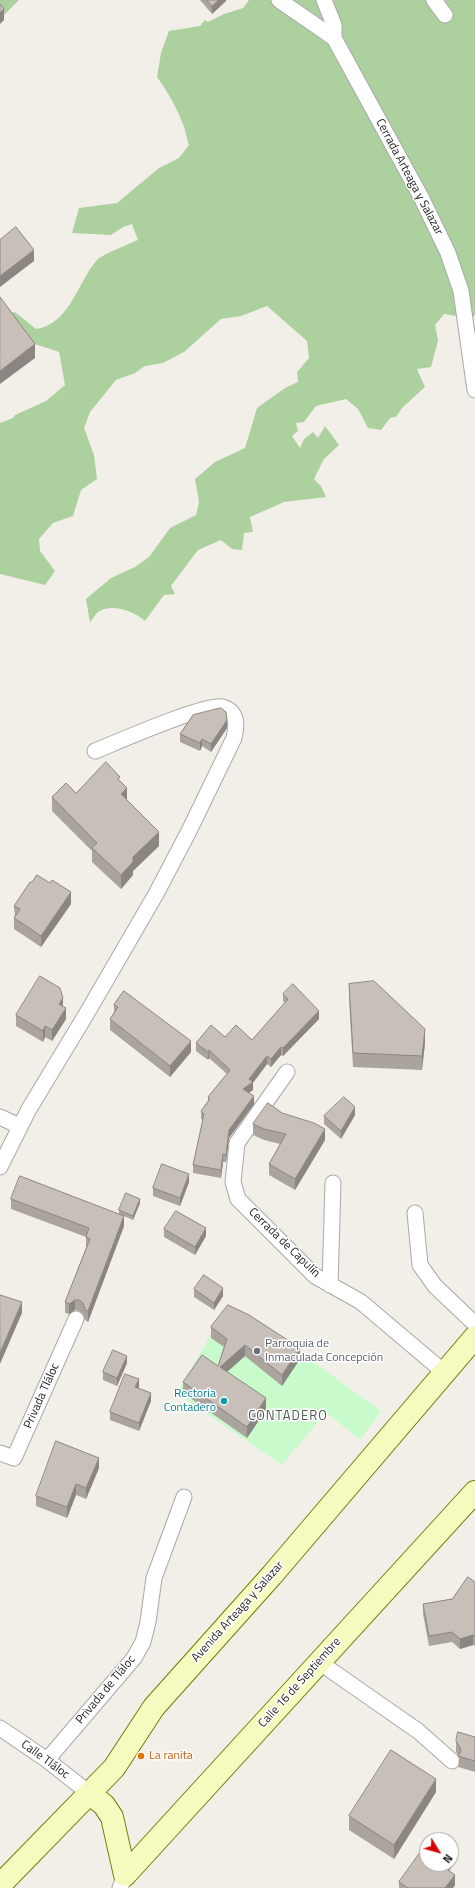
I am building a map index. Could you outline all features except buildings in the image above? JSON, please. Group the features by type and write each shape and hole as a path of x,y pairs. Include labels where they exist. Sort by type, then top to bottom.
{"street":[{"name":"Cerrada Arteaga y Salazar","path":"279,0 334,38 421,197 448,253 461,291 475,390"},
{"path":"324,0 331,14 334,38"},
{"path":"434,0 445,15"},
{"path":"0,1167 19,1126 91,1007 156,894 189,831 234,738 237,725 235,717 230,711 222,707 214,706 174,719 95,751"},
{"name":"Cerrada de Capulín","path":"287,1072 237,1143 233,1182 238,1199 315,1276 361,1302 445,1373"},
{"path":"0,1117 19,1126"},
{"path":"330,1285 333,1183"},
{"path":"414,1213 420,1265 435,1286 475,1324"},
{"name":"Privada Tláloc","path":"0,1453 14,1458 76,1319"},
{"name":"Avenida Arteaga y Salazar","path":"0,1886 114,1768 154,1707 272,1575 475,1337"},
{"name":"Calle 16 de Septiembre","path":"124,1884 319,1662 475,1492"},
{"name":"Privada de Tláloc","path":"47,1760 134,1658 143,1642 148,1622 154,1578 184,1497"},
{"path":"319,1662 418,1731 452,1761"},
{"name":"Calle Tláloc","path":"0,1728 47,1760 89,1793"},
{"path":"89,1793 104,1805 112,1817 124,1884"}],"green space":[{"path":"0,0 19,0 0,19"},
{"path":"249,0 475,0 475,316 456,316 444,314 435,325 438,341 431,367 417,369 425,387 402,408 396,417 390,418 381,430 368,428 358,409 346,399 316,406 304,422 296,423 298,431 292,436 300,448 304,439 313,432 318,438 325,426 339,445 324,459 314,479 321,486 326,497 284,502 250,517 253,532 244,533 242,550 232,549 221,540 198,550 171,586 175,594 164,595 145,621 129,611 109,608 98,612 90,623 86,599 111,578 135,567 149,557 170,528 196,515 199,502 195,479 215,462 245,448 257,408 285,388 298,382 297,372 309,358 307,341 267,306 241,316 221,319 184,352 163,363 145,366 135,373 116,380 90,412 84,428 94,455 97,479 81,490 73,516 53,523 39,539 40,551 55,571 45,585 0,574 0,423 46,401 65,385 59,352 38,345 22,342 4,314 15,312 36,329 48,326 65,311 97,260 138,240 132,224 123,227 111,235 72,233 79,208 117,203 159,168 179,158 189,145 185,129 172,100 157,77 161,53 169,31 200,26 205,20 208,22 224,14 243,8"},
{"path":"249,1315 381,1411 360,1440 326,1412 282,1465 177,1393 221,1317"}],"place":[{"name":"Parroquia de Inmaculada Concepción","path":"257,1351"},
{"name":"Rectoria Contadero","path":"224,1401"},
{"name":"La ranita","path":"141,1756"}],"district":[{"name":"CONTADERO","path":"288,1417"}]}
